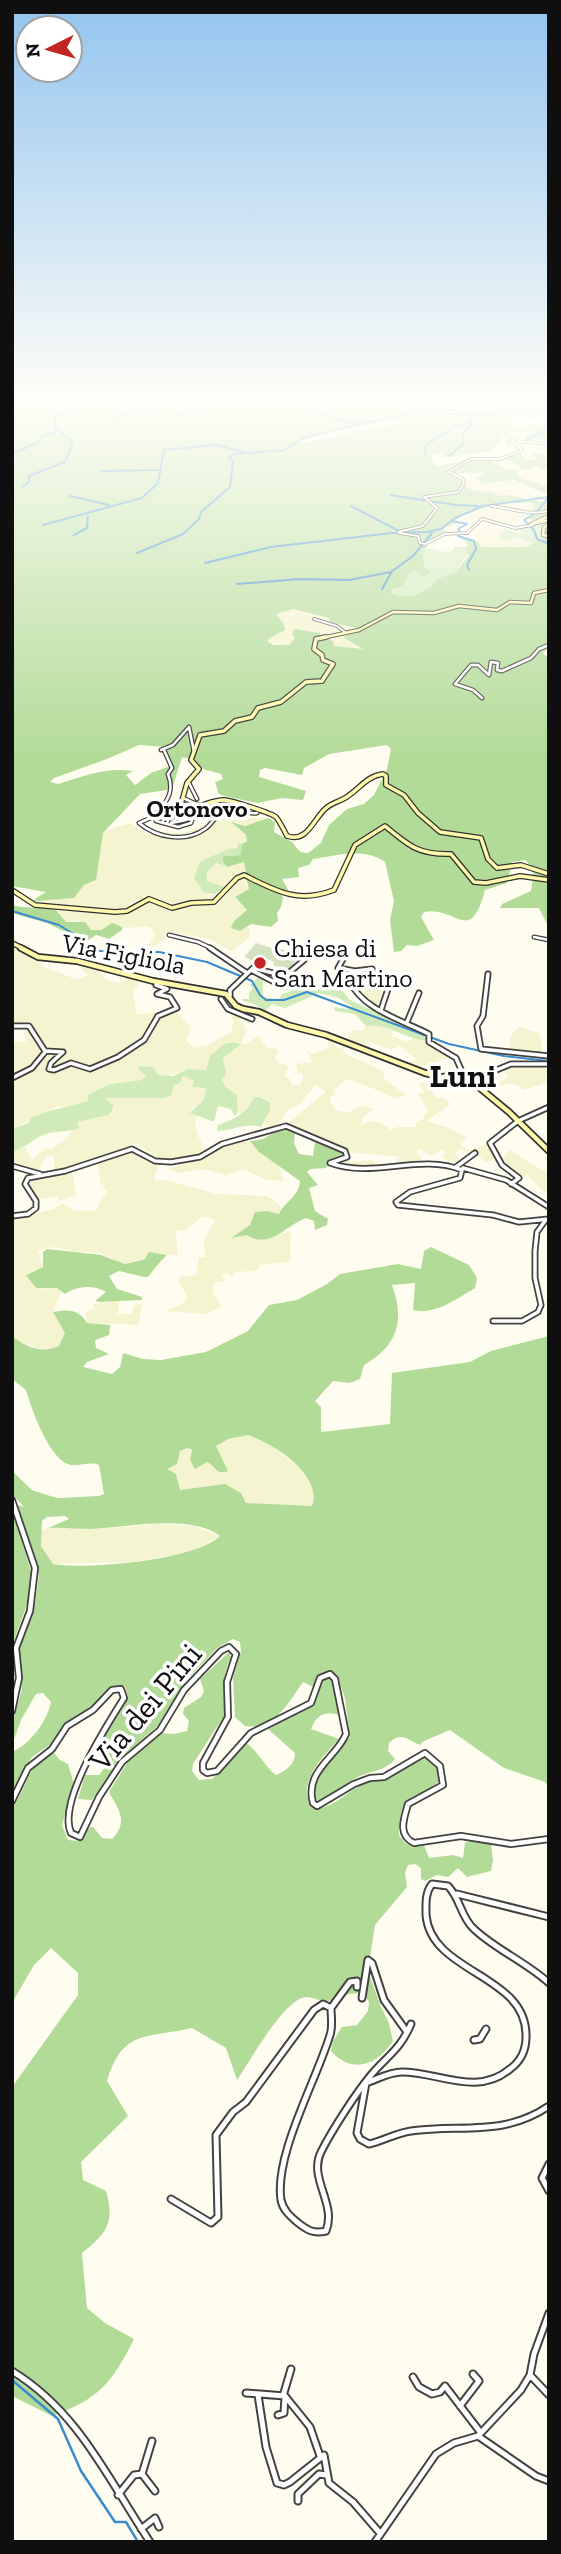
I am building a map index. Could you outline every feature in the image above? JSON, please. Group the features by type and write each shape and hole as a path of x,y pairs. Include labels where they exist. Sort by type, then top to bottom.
{"street":[{"path":"431,517 423,526 400,533 418,536 423,544 445,534 473,530 475,523 484,519 505,527 529,528 549,520"},
{"path":"549,520 543,535 547,536 549,531"},
{"path":"167,822 166,813 181,804 188,781 199,769 191,762 201,734 224,731 235,721 252,717 258,708 281,702 304,683 324,679 332,664 323,660 322,655 314,649 314,641 367,627 390,613 434,613 456,606 497,610 510,602 531,603 534,593 549,590"},
{"path":"314,619 337,626 346,633"},
{"path":"482,698 473,690 455,684 471,665 478,665 489,675 491,662 498,663 497,670 502,671 531,658 539,649 549,645"},
{"path":"157,812 168,800 172,785 168,774 172,768 162,750 173,745 190,727 194,753"},
{"path":"180,816 186,819 156,821 155,816 139,822 158,836 185,836 207,828 223,811 238,810 252,815 268,811 276,817 287,836 296,839 303,836 327,807 347,798 367,778 383,774 386,776 386,785 404,795 418,813 440,832 481,838 488,859 496,868 521,865 549,874"},
{"path":"188,781 197,799"},
{"path":"183,798 203,807"},
{"path":"167,822 175,813 195,811 225,800 257,813"},
{"path":"181,804 185,810"},
{"path":"167,822 180,816 185,810"},
{"path":"167,822 178,827 189,824 195,811"},
{"path":"12,890 35,905 115,912 127,911 146,900 172,908 191,903 214,902 237,877 244,875 284,895 319,896 334,890 355,845 385,826 404,842 429,855 451,854 474,882 486,883 512,876 549,880"},
{"path":"169,935 206,945 238,970 280,985"},
{"path":"534,937 549,940"},
{"name":"Via Figliola","path":"12,943 38,957 77,961 157,982 230,996 236,1006 243,1009 259,1012 287,1025 326,1035 425,1073 442,1077 463,1074"},
{"path":"346,954 338,968 372,970"},
{"path":"230,996 230,990 248,973 262,968 286,978 304,960"},
{"path":"355,971 350,978 354,991 381,1010 407,1022 456,1058 463,1074 519,1121 549,1151"},
{"path":"488,974 483,1016 477,1026 481,1049 549,1056"},
{"path":"381,1010 391,981"},
{"path":"46,1051 63,1052 51,1063 49,1069 71,1063 90,1069 134,1047 146,1038 164,1009 177,1008 170,997 157,994 167,989 156,985 157,982"},
{"path":"407,1022 419,993"},
{"path":"220,999 228,1009 252,1019"},
{"path":"12,1026 29,1026 46,1051"},
{"path":"12,1078 25,1073 43,1058 46,1051"},
{"path":"517,1062 518,1054"},
{"path":"472,1080 517,1062 549,1064"},
{"path":"511,1184 519,1178 502,1165 489,1143 519,1121 549,1107"},
{"path":"12,1216 34,1211 37,1204 25,1184 26,1180 132,1149 162,1163 200,1157 222,1144 286,1126 345,1151 347,1157 331,1162 331,1165 393,1169 437,1163 458,1167 506,1180 549,1207"},
{"path":"458,1167 475,1153"},
{"path":"12,1166 29,1173 46,1175"},
{"path":"458,1167 463,1172 460,1178 415,1192 400,1198 395,1204 493,1215 519,1222 548,1219"},
{"path":"493,1321 529,1320 538,1314 541,1305 535,1282 537,1232 539,1226 548,1219"},
{"path":"12,1500 23,1527 34,1568 35,1585 30,1611 16,1648 19,1678 12,1712"},
{"name":"Via dei Pini","path":"12,1801 28,1768 52,1749 67,1726 93,1710 114,1689 121,1689 124,1698 94,1744 67,1815 66,1825 76,1838 80,1838 100,1797 122,1762 160,1730 170,1718 184,1690 221,1651 229,1647 236,1654 228,1682 228,1717 203,1763 203,1770 207,1773 217,1770 251,1733 311,1703 320,1678 330,1674 335,1679 346,1734 344,1740 322,1764 311,1794 313,1803 317,1806 354,1784 370,1778 384,1777 425,1753 435,1759 442,1770 443,1784 408,1804 402,1827 408,1840 414,1843 469,1836 512,1844 549,1839"},
{"path":"366,2083 398,2071 445,2081 481,2084 511,2070 526,2048 525,2022 508,1996 445,1952 428,1931 428,1888 432,1884 445,1883 457,1894 466,1920 472,1928 531,1967 549,1983"},
{"path":"457,1894 549,1917"},
{"path":"362,1998 368,1973 366,1961 370,1960 379,1993 388,2010 407,2032"},
{"path":"357,1987 357,1980 349,1982 331,2008 331,2032 290,2145 280,2193 285,2210 310,2231 323,2233 330,2223 330,2212 317,2177 317,2161 366,2083 403,2043 411,2024"},
{"path":"171,2199 211,2223 218,2217 215,2140 219,2129 246,2102 314,2010 323,2004 331,2008"},
{"path":"474,2040 480,2039 486,2029"},
{"path":"366,2083 357,2133 360,2139 369,2144 410,2131 515,2125 538,2115 549,2106"},
{"path":"549,2164 541,2177 542,2184 549,2191"},
{"path":"375,2542 379,2532 436,2454 454,2443 479,2435 521,2390 530,2375 549,2313"},
{"path":"278,2415 284,2413 284,2396 291,2369"},
{"path":"12,2371 25,2378 60,2408 150,2542"},
{"path":"460,2406 479,2381 473,2374"},
{"path":"530,2375 549,2395"},
{"path":"414,2377 419,2388 432,2395 445,2386 479,2435 536,2476 549,2481"},
{"path":"246,2393 284,2396 310,2427 320,2456"},
{"path":"258,2395 266,2447 277,2483 284,2485 294,2480 313,2466 320,2456"},
{"path":"142,2473 152,2441"},
{"path":"320,2456 326,2458 329,2483 353,2502 379,2532"},
{"path":"118,2495 134,2475 142,2473"},
{"path":"142,2473 155,2491"},
{"path":"298,2501 298,2494 319,2474 326,2475"},
{"path":"141,2529 154,2515 159,2528"}],"green space":[{"path":"12,517 429,517 427,522 431,517 460,517 456,520 457,523 444,528 445,533 428,543 421,543 420,536 413,535 419,537 419,543 428,546 423,551 424,565 431,573 424,577 417,571 410,573 402,586 391,593 404,596 417,594 429,588 438,578 455,573 469,555 465,550 468,544 459,536 477,541 482,547 525,547 549,536 549,646 543,654 549,657 549,928 539,908 500,908 502,904 531,891 534,869 525,860 512,862 507,883 485,890 474,916 461,920 435,911 424,912 421,917 434,940 417,946 407,945 401,951 394,952 390,920 394,901 385,862 377,857 350,854 313,859 309,865 298,868 299,877 282,879 290,893 283,893 246,873 244,862 227,867 223,856 241,855 242,845 247,841 246,835 231,822 245,826 268,818 275,822 274,832 292,842 300,851 308,853 321,843 329,825 347,809 364,804 374,795 387,769 391,749 387,745 329,754 304,768 302,775 265,768 260,770 259,777 306,791 303,800 282,798 257,803 219,794 215,782 223,779 221,774 203,769 195,760 182,757 173,786 167,790 140,794 103,833 96,880 84,885 74,898 35,901 46,892 12,886","holes":["425,523 412,530 397,532","293,609 360,629 343,637 363,649 334,646 333,641 319,633 295,629 292,634 295,638 289,645 274,645 268,642 268,639 285,630 276,614","139,745 165,747 173,765 151,773 135,785 126,775 133,771 123,770 95,773 58,784 50,782 54,778"]},
{"path":"528,517 500,525 483,518 470,523 461,518"},
{"path":"549,521 541,536 546,537 534,544 518,538 502,540 499,536 505,528 519,534 524,532 512,528 530,528"},
{"path":"505,528 502,531 512,538 534,544 517,548 482,547 472,533"},
{"path":"455,547 465,547 469,552 455,573 438,578 429,588 418,594 404,596 391,593 407,574 428,567 424,565 423,551 427,548 450,553"},
{"path":"293,609 329,618 348,628 360,629 362,631 343,637 363,649 295,638 287,646 268,642 268,639 280,633 284,624 276,614"},
{"path":"222,804 227,812 243,818 266,818 245,826 236,822 237,829 246,835 247,842 200,862 197,873 203,892 210,895 220,893 213,901 192,901 169,907 157,900 146,898 117,911 32,903 34,900 74,898 84,885 95,882 103,833 110,829 131,823 146,835 161,832 184,833 205,825 207,812"},
{"path":"239,843 245,843 242,855 223,856 227,866 216,863 207,872 207,881 225,887 215,894 204,893 194,878 200,862 236,848"},
{"path":"217,862 228,867 244,862 246,873 238,873 225,887 209,882 206,872"},
{"path":"240,878 248,878 245,881 249,889 235,898 247,910 234,921 242,930 246,927 250,929 249,938 231,951 209,939 166,932 164,940 156,946 149,946 155,934 149,926 93,931 80,921 66,922 58,911 118,914 150,901 172,909 191,904 214,904 221,901"},
{"path":"246,878 276,891 283,897 277,913 278,921 271,927 251,924 240,931 231,928 234,921 247,910 235,897 249,889"},
{"path":"12,905 56,910 66,922 85,922 91,930 101,930 112,923 122,927 122,930 109,939 96,935 85,942 47,923 12,913"},
{"path":"256,943 275,949 277,947 300,956 287,971 260,956 254,961 244,957"},
{"path":"12,947 38,959 41,966 76,979 89,975 78,963 101,970 101,975 108,981 119,983 127,978 139,979 140,982 133,992 137,1015 158,1012 144,1038 91,1067 76,1062 51,1067 65,1051 46,1049 32,1026 14,1023"},
{"path":"350,970 348,980 342,981 340,988 350,1000 427,1035 427,1040 412,1038 374,1025 366,1026 355,1014 335,1011 334,1007 347,1009 352,1006 337,997 319,993 285,1008 272,1004 265,1011 242,999 249,999 249,992 253,989 250,985 258,977 263,981 263,997 279,999 282,994 292,991 277,987 291,981 297,973 289,987 330,984 336,978 336,971"},
{"path":"372,979 389,982 381,1008 363,999 355,987 370,984"},
{"path":"174,1010 191,1027 186,1040 193,1048 208,1045 231,1032 234,1021 230,1016 239,1016 247,1031 241,1043 246,1044 258,1036 268,1048 276,1048 279,1053 274,1058 288,1066 285,1077 290,1079 292,1085 300,1085 303,1080 303,1074 298,1073 296,1064 312,1062 307,1050 313,1054 329,1048 326,1037 339,1041 334,1045 339,1048 347,1046 342,1050 349,1056 382,1070 385,1073 383,1078 406,1095 394,1099 383,1092 347,1079 333,1091 336,1095 331,1096 330,1102 336,1110 349,1113 362,1105 373,1109 363,1117 361,1126 366,1122 376,1121 390,1130 397,1127 416,1127 416,1122 423,1119 428,1110 417,1094 425,1092 419,1085 423,1082 437,1089 431,1092 438,1098 442,1097 451,1104 427,1121 449,1128 467,1138 461,1144 462,1147 470,1150 487,1144 498,1157 487,1163 475,1154 476,1150 470,1155 461,1149 454,1154 463,1161 459,1164 442,1158 446,1153 442,1150 431,1156 420,1148 416,1152 424,1163 377,1167 336,1164 334,1162 350,1159 350,1162 373,1160 378,1165 386,1165 396,1162 400,1157 350,1152 289,1123 326,1091 315,1085 300,1104 287,1111 278,1125 268,1129 265,1124 269,1100 259,1097 241,1113 238,1112 237,1095 226,1087 222,1080 225,1068 223,1058 240,1043 233,1042 224,1044 210,1056 206,1070 191,1069 165,1076 158,1075 153,1067 140,1066 146,1076 141,1080 111,1084 89,1094 89,1101 69,1108 58,1106 12,1129 12,1079 28,1074 49,1053 60,1053 50,1062 47,1067 49,1071 70,1065 83,1070 98,1068 141,1044 162,1013"},
{"path":"375,1024 393,1030 391,1036 407,1042 414,1038 427,1040 452,1056 414,1068 408,1064 416,1059 400,1046 391,1050 367,1041 361,1046 348,1039 351,1030 362,1031 366,1026"},
{"path":"519,1027 540,1033 543,1054 510,1050 510,1036"},
{"path":"23,1029 30,1032 43,1052 27,1070 12,1076 12,1042 26,1042"},
{"path":"224,1044 241,1044 223,1058 226,1074 222,1080 226,1087 237,1095 238,1112 235,1116 231,1109 218,1106 214,1122 190,1113 204,1099 206,1088 192,1087 194,1081 183,1076 180,1083 174,1085 171,1095 165,1098 104,1098 114,1106 109,1115 77,1122 79,1128 47,1133 12,1152 12,1129 28,1123 31,1118 89,1101 87,1095 111,1084 141,1080 146,1076 138,1069 140,1066 153,1067 158,1075 173,1076 188,1069 206,1070 210,1056"},
{"path":"513,1065 541,1066 549,1071 549,1082 523,1090 509,1083 492,1089 488,1085 509,1078 502,1069"},
{"path":"183,1076 194,1081 192,1085 206,1087 204,1099 191,1110 197,1116 197,1133 205,1151 199,1155 167,1162 158,1160 137,1143 109,1156 54,1172 54,1156 47,1155 39,1170 21,1168 12,1163 12,1152 25,1147 32,1160 46,1148 52,1149 68,1137 71,1131 77,1129 77,1122 109,1115 111,1105 103,1098 165,1098"},
{"path":"259,1097 270,1102 270,1110 261,1127 217,1131 218,1125 239,1115 248,1108 254,1098"},
{"path":"281,1128 295,1131 294,1143 299,1154 313,1156 315,1142 344,1153 340,1158 330,1160 326,1168 310,1169 307,1172 318,1185 309,1188 315,1211 328,1219 327,1225 315,1230 314,1221 306,1218 271,1238 255,1239 247,1235 231,1238 250,1225 255,1212 279,1214 299,1187 300,1181 259,1152 250,1141 263,1139"},
{"path":"250,1141 279,1166 284,1181 267,1180 243,1169 226,1175 204,1169 178,1173 167,1169 200,1159 228,1144"},
{"path":"510,1150 541,1170 545,1169 549,1176 549,1191 545,1193 528,1176 520,1177 505,1168 502,1159"},
{"path":"134,1151 159,1166 154,1178 156,1181 165,1180 217,1194 267,1196 281,1206 279,1214 256,1212 250,1225 233,1236 250,1235 261,1241 289,1231 290,1262 260,1265 256,1271 235,1272 231,1277 228,1273 222,1275 226,1281 214,1282 213,1293 222,1307 206,1314 167,1311 186,1301 186,1295 178,1280 182,1276 196,1275 199,1257 205,1257 204,1238 215,1221 208,1217 202,1217 185,1230 176,1231 178,1255 155,1254 125,1264 100,1253 75,1252 55,1247 38,1250 43,1267 27,1273 44,1289 57,1288 62,1291 53,1311 66,1333 59,1346 46,1351 17,1340 12,1336 12,1219 54,1209 63,1203 72,1210 95,1211 107,1191 103,1188 105,1185 101,1185 97,1163"},
{"path":"72,1171 76,1195 60,1201 57,1197 38,1199 28,1185 31,1179"},
{"path":"431,1247 469,1265 477,1278 475,1288 446,1305 421,1311 413,1310 415,1283 392,1285 398,1310 396,1331 385,1349 364,1365 360,1379 350,1383 333,1381 315,1401 321,1407 321,1432 390,1424 392,1373 470,1362 491,1351 549,1336 549,1789 545,1782 504,1768 450,1730 420,1745 401,1737 394,1739 389,1743 388,1751 395,1759 392,1763 360,1776 328,1798 317,1801 316,1784 320,1775 350,1737 345,1699 338,1677 327,1671 317,1678 313,1687 303,1682 273,1719 265,1724 245,1726 235,1717 233,1678 241,1651 240,1642 233,1639 217,1648 187,1680 162,1722 119,1760 92,1800 78,1799 85,1775 99,1775 109,1762 100,1743 128,1697 125,1686 113,1686 99,1701 68,1722 54,1742 32,1757 12,1791 12,1752 37,1732 51,1702 43,1693 36,1694 21,1720 12,1745 12,1724 22,1689 18,1649 35,1604 39,1575 18,1505 24,1507 12,1494 12,1471 32,1490 58,1498 104,1494 99,1465 71,1465 63,1462 49,1445 26,1390 12,1379 12,1336 34,1348 59,1346 65,1333 53,1312 58,1311 76,1313 87,1323 110,1325 109,1335 95,1340 96,1348 109,1354 87,1362 83,1367 112,1374 120,1367 123,1353 143,1359 161,1360 206,1352 248,1331 269,1305 297,1300 340,1274 398,1264 421,1269 424,1251","holes":["248,1435 283,1453 294,1462 310,1483 312,1506 246,1503 241,1493 225,1484 180,1490 176,1474 167,1469 177,1464 180,1451 188,1448 192,1450 190,1460 195,1469 207,1462 218,1471 228,1471 216,1446 228,1439","65,1516 69,1519 48,1528 91,1529 176,1524 208,1529 220,1536 207,1544 166,1557 90,1566 53,1564 41,1546 42,1521 47,1517"]},
{"path":"47,1249 101,1255 125,1264 145,1259 149,1252 167,1255 148,1276 119,1271 109,1276 117,1289 142,1297 142,1300 100,1302 95,1301 106,1292 96,1288 80,1288 65,1294 57,1288 36,1288 26,1275 43,1267 43,1252"},
{"path":"119,1301 118,1314 132,1314 134,1305 142,1304 139,1325 87,1323 86,1312 94,1309 93,1304"},
{"path":"248,1435 265,1441 309,1476 314,1489 312,1506 246,1503 242,1495 225,1484 180,1490 166,1469 175,1465 180,1451 188,1448 203,1462 210,1463 221,1456 216,1446 228,1439"},
{"path":"12,1508 32,1575 28,1602 12,1646"},
{"path":"156,1524 193,1526 220,1536 192,1552 131,1562 53,1564 41,1546 41,1530 48,1528 111,1528"},
{"path":"229,1652 231,1657 224,1682 224,1716 193,1764 192,1771 199,1780 212,1779 246,1743 276,1775 286,1769 292,1764 295,1753 268,1729 313,1705 328,1676 332,1681 339,1715 321,1715 311,1729 339,1739 319,1761 309,1780 308,1798 312,1807 325,1807 361,1785 385,1780 416,1759 426,1756 439,1770 439,1781 405,1803 399,1835 406,1844 423,1843 429,1858 453,1855 463,1858 465,1843 472,1840 491,1844 491,1871 467,1877 458,1868 448,1877 437,1875 425,1881 421,1879 421,1868 415,1864 408,1865 405,1873 407,1887 375,1925 369,1974 389,2023 393,2041 372,2061 356,2065 347,2063 331,2051 333,2041 342,2027 357,2025 368,2011 369,2002 365,1995 358,1994 348,1994 328,2001 306,1997 297,2000 278,2019 237,2080 226,2048 192,2028 138,2039 120,2052 107,2081 128,2116 81,2162 83,2180 106,2191 109,2219 98,2240 82,2253 87,2308 105,2323 134,2339 119,2367 102,2388 82,2403 52,2416 12,2396 12,2087 78,1995 78,1973 51,1948 34,1965 12,2003 12,1808 33,1768 45,1756 54,1753 68,1764 74,1784 62,1825 68,1840 80,1841 90,1827 102,1838 112,1839 121,1820 109,1792 127,1763 161,1733 187,1731 189,1721 183,1714 184,1708 201,1697 204,1691 200,1679"}],"waterway":[{"path":"43,525 72,517"},
{"path":"74,535 87,528 88,517"},
{"path":"137,553 183,534 200,517"},
{"path":"372,517 399,531"},
{"path":"205,563 271,547 392,533 427,532 441,529 457,517"},
{"path":"529,517 524,520 534,530 537,539 549,544"},
{"path":"452,521 467,524 458,529 461,533 458,536 474,541 476,549 467,565 469,570"},
{"path":"237,584 300,579 349,580 391,572 413,556 432,533"},
{"path":"382,589 391,573"},
{"path":"12,911 59,925 100,951 159,952 207,962 252,981 266,1000 284,1000 307,992 449,1044 504,1056 549,1061"},
{"path":"12,2380 58,2419 81,2471 115,2522 126,2522 138,2542"}],"place":[{"name":"Chiesa di San Martino","path":"260,963"}],"district":[{"name":"Ortonovo","path":"197,808"},
{"name":"Luni","path":"463,1075"}]}
